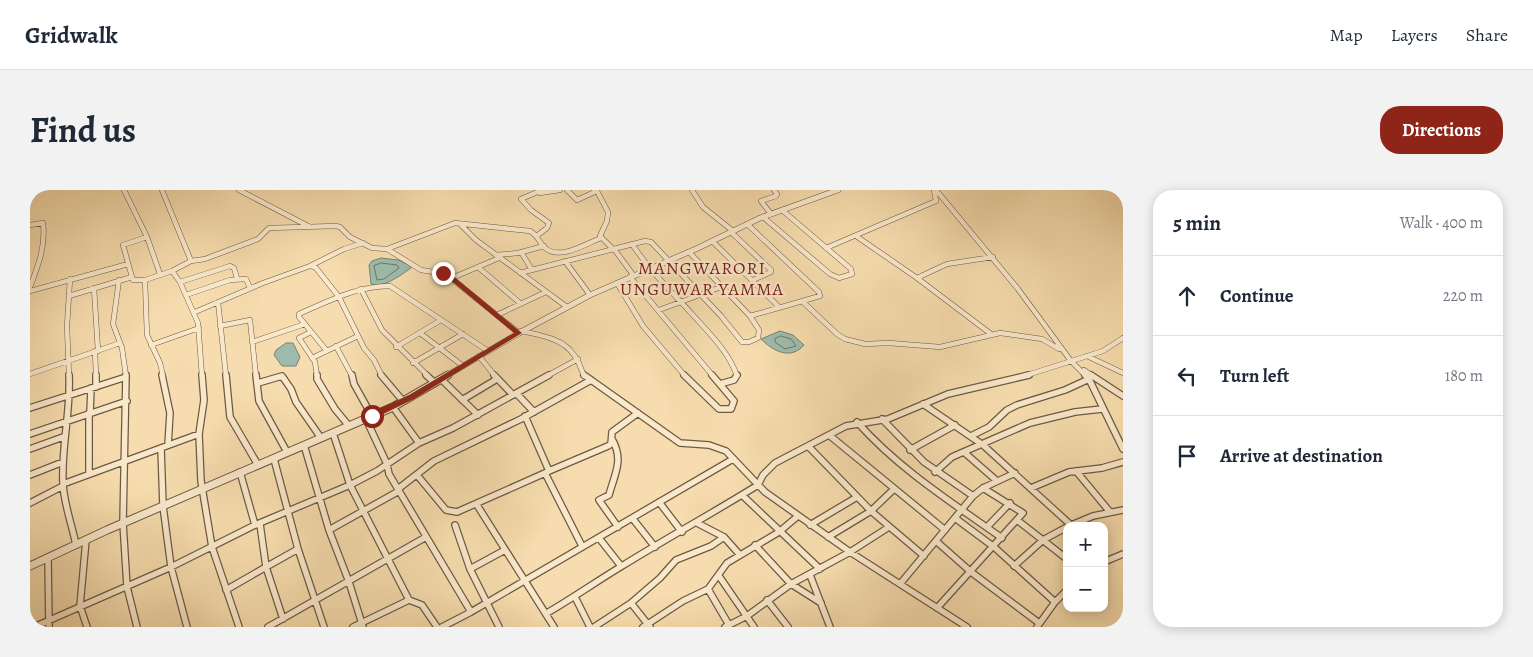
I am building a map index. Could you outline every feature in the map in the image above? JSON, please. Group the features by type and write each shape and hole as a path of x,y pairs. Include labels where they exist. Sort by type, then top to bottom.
{"street":[{"path":"124,190 147,237 160,274"},
{"path":"162,190 191,261"},
{"path":"239,190 310,227"},
{"path":"538,235 547,228 549,223 531,210 521,199 542,190"},
{"path":"534,193 560,190"},
{"path":"567,190 577,200 596,190 606,204 608,213 607,221 600,233 601,238 613,249 702,365 734,401 730,409 719,410 680,371 643,326 617,283"},
{"path":"692,190 693,196 704,208 771,270 771,272 753,280"},
{"path":"771,214 761,201 776,196 777,194 774,190"},
{"path":"30,566 202,488 393,407 520,332 590,295 763,217 838,190"},
{"path":"826,248 936,201 935,190"},
{"path":"935,190 993,257 1071,362 1089,379 1123,449"},
{"path":"763,217 830,274 839,278 852,274 851,269 782,210"},
{"path":"30,225 43,222 45,240 44,249 30,287"},
{"path":"147,237 123,245 134,280 145,280 172,271 191,261 206,258 258,239 269,228 340,226 350,236 372,248 386,249 452,224 526,230 538,235 544,246 551,252 570,251 601,238"},
{"path":"460,224 476,240 566,307"},
{"path":"747,224 819,292 820,296 750,316"},
{"path":"856,236 917,278 991,334"},
{"path":"712,241 779,307"},
{"path":"520,273 632,244 651,242 744,343 759,336 759,330 750,316 688,252"},
{"path":"195,312 250,288 310,266 344,249 364,243"},
{"path":"632,244 650,269 713,339 735,370 735,378 720,384"},
{"path":"452,278 498,256 544,246"},
{"path":"386,249 421,270 439,272 452,278 497,316 520,332 536,334 571,350 578,359 583,375 680,443 715,446 726,451 765,492 810,525 968,627"},
{"path":"521,252 532,270"},
{"path":"917,278 947,264 993,257"},
{"path":"565,261 590,295"},
{"path":"30,291 128,264"},
{"path":"180,282 230,266 234,268 237,278"},
{"path":"310,266 316,268 339,298 364,348 374,360 381,375 403,401"},
{"path":"478,267 521,304"},
{"path":"172,271 180,282 195,312 199,328 204,400 199,434 202,488 212,547 239,627"},
{"path":"69,296 132,277"},
{"path":"186,295 237,278 246,279 250,288"},
{"path":"70,279 67,326 70,395 63,437 62,462 63,485 76,544"},
{"path":"120,280 113,324 120,343 126,378 123,523 127,587 136,627"},
{"path":"145,280 145,321 147,334 160,363 170,413 168,445"},
{"path":"327,351 299,317 300,314 361,289 390,286 488,351"},
{"path":"659,310 721,286"},
{"path":"89,474 90,413 94,388 96,351 94,288"},
{"path":"361,289 382,330 396,346 413,363 462,400 478,415"},
{"path":"497,316 546,292"},
{"path":"218,302 230,417 258,465"},
{"path":"803,302 836,334 845,339 866,344 889,343 940,347 1000,333 1031,337 1048,342 1062,350"},
{"path":"220,326 250,320 259,400 262,410 287,452"},
{"path":"396,346 441,320"},
{"path":"252,342 305,324"},
{"path":"151,346 199,328"},
{"path":"311,332 299,338 312,358 317,379 335,409 349,426"},
{"path":"420,333 463,366"},
{"path":"413,363 463,334"},
{"path":"312,358 358,336"},
{"path":"547,613 575,597 621,566 655,548 758,485 763,475 775,463 829,435 857,422 882,420 948,394 1029,375 1071,362 1103,351 1123,338"},
{"path":"30,374 120,343"},
{"path":"336,346 351,372 354,384 369,417 388,474 472,612"},
{"path":"479,356 497,379 534,412"},
{"path":"1087,356 1123,372"},
{"path":"34,627 50,624 80,606 171,567 255,525 350,485 419,444 478,415 578,359"},
{"path":"1071,362 1123,396"},
{"path":"258,383 282,376 291,389 296,402 320,438"},
{"path":"30,408 126,378"},
{"path":"462,400 497,379"},
{"path":"971,436 989,427 1007,410 1017,405 1066,390 1089,379"},
{"path":"329,530 398,490 434,461 534,412 591,380"},
{"path":"30,434 127,401"},
{"path":"923,404 983,445 1066,522"},
{"path":"393,407 419,444"},
{"path":"935,472 952,457 1037,421 1085,410 1102,409"},
{"path":"618,527 599,500 609,495 619,458 618,450 612,439 612,432 638,413"},
{"path":"525,416 547,472 582,546"},
{"path":"882,420 910,450 935,472 973,496"},
{"path":"857,422 881,448 902,466 1002,538"},
{"path":"910,450 955,425"},
{"path":"333,433 350,485 409,600"},
{"path":"30,503 63,485 89,474 199,434"},
{"path":"829,435 945,530"},
{"path":"30,449 63,437"},
{"path":"418,475 446,510 457,512 608,446 612,439"},
{"path":"304,445 329,530 349,582 362,625"},
{"path":"808,446 856,496 924,556"},
{"path":"161,448 163,506 171,567 186,627"},
{"path":"965,452 997,481"},
{"path":"274,459 298,549 324,627"},
{"path":"442,627 453,625 582,546 633,519 733,459"},
{"path":"30,475 62,462"},
{"path":"1031,488 1063,474 1102,468 1123,462"},
{"path":"1076,471 1110,512"},
{"path":"240,472 255,525"},
{"path":"900,584 973,496 983,488 1015,473"},
{"path":"937,608 1018,520 1022,512 983,488"},
{"path":"828,537 872,511 894,490"},
{"path":"742,495 820,569"},
{"path":"810,525 856,496"},
{"path":"659,502 682,532"},
{"path":"987,527 1010,503"},
{"path":"477,504 554,627"},
{"path":"1079,522 1093,516 1123,510"},
{"path":"631,603 647,626 682,601 708,589 719,576 725,564 779,532 798,516"},
{"path":"955,518 994,547 1055,602"},
{"path":"633,519 655,548"},
{"path":"1018,520 1063,556"},
{"path":"697,523 724,537 740,555"},
{"path":"255,525 260,524 266,566 283,618"},
{"path":"455,525 470,569 499,627"},
{"path":"708,589 727,626 747,616 791,584 850,552 890,527"},
{"path":"1014,566 1043,540 1063,530"},
{"path":"269,627 426,537"},
{"path":"575,597 592,627 631,603 660,578 676,560 711,546 724,537"},
{"path":"598,538 621,566"},
{"path":"86,540 80,606 87,627"},
{"path":"936,541 971,572 1038,625 1063,594"},
{"path":"755,545 791,584 821,603"},
{"path":"226,590 298,549"},
{"path":"470,569 505,550"},
{"path":"1108,558 1123,554"},
{"path":"48,558 50,624"},
{"path":"810,575 830,627"},
{"path":"719,576 754,627"},
{"path":"353,627 362,625 414,599 421,602 437,627"},
{"path":"767,600 788,627"}],"water":[{"path":"381,258 398,260 411,266 411,268 381,285 371,284 369,265 372,261"},
{"path":"780,331 793,335 804,345 799,350 788,353 771,348 761,339"},
{"path":"286,343 293,343 300,357 296,366 282,366 274,355 276,350"}],"district":[{"name":"MANGWARORI UNGUWAR YAMMA","path":"702,278"}],"route":[{"path":"372,416 411,397 519,333 450,276 443,273"}]}
